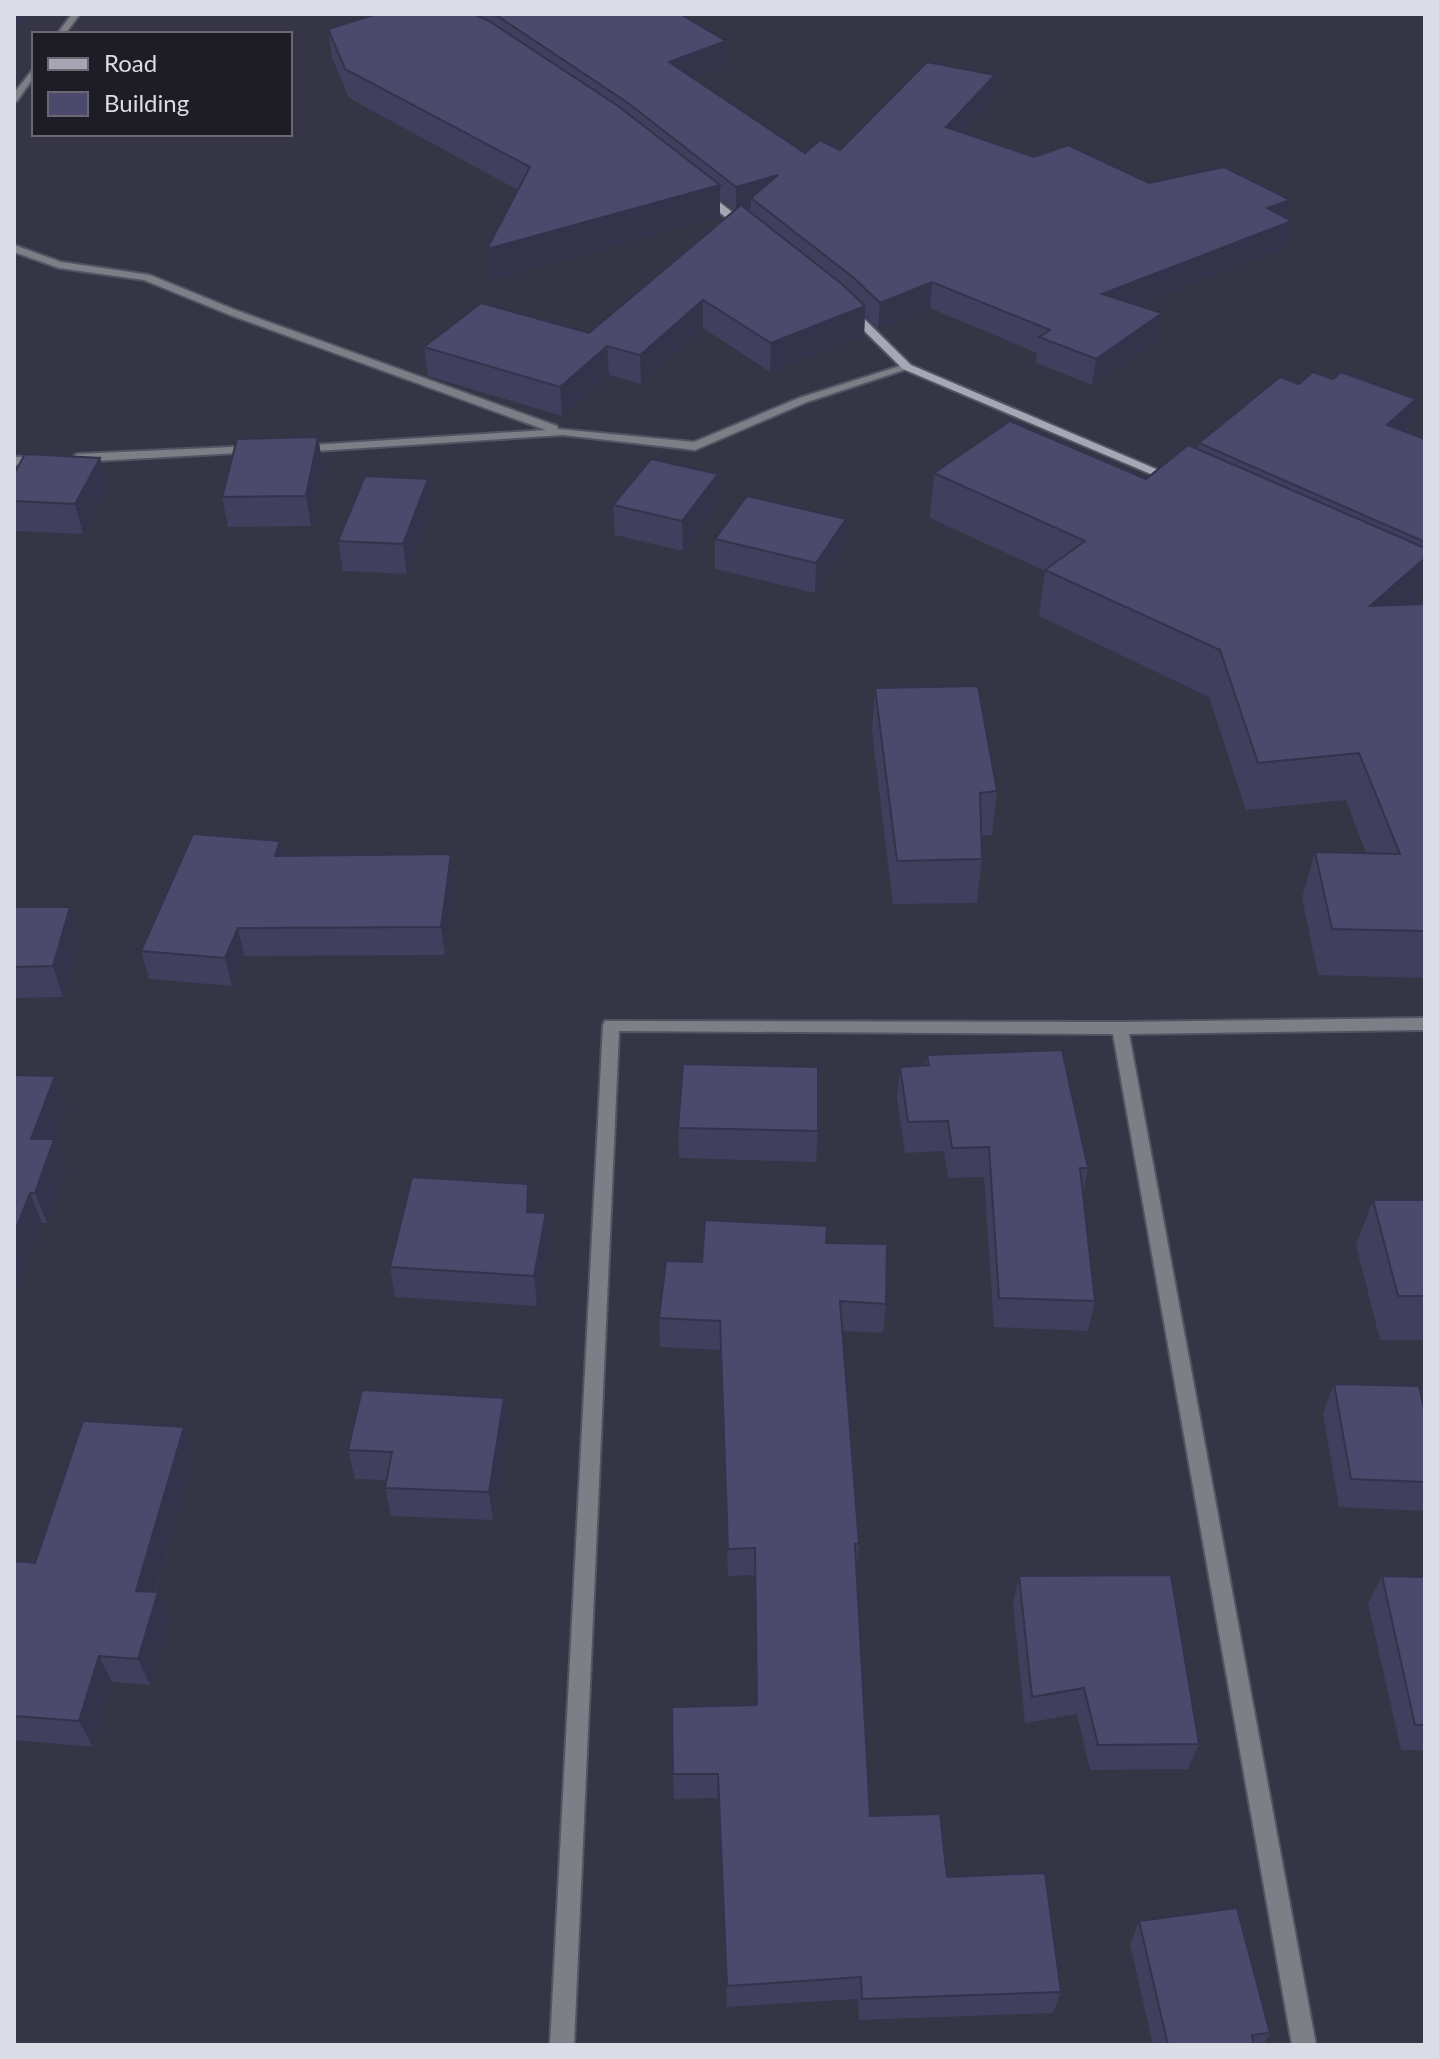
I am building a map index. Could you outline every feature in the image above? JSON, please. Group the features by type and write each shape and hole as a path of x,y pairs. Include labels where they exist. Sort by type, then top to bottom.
{"street":[{"path":"62,32 76,14"},
{"path":"14,99 32,74"},
{"path":"698,191 760,239"},
{"path":"14,248 59,265 146,277 234,313 563,432"},
{"path":"835,298 907,367 1195,488"},
{"path":"288,449 563,432 695,446 803,400 907,367"},
{"path":"14,461 273,449"},
{"path":"562,2045 611,1025 1120,1028 1425,1024"},
{"path":"1120,1028 1304,2045"}],"building":[{"path":"377,14 473,14 489,21 618,106 720,185 487,249 530,167 345,69 328,29"},
{"path":"492,14 680,14 726,41 669,62 805,153 820,140 840,150 927,62 995,75 946,127 1034,157 1068,145 1149,183 1224,167 1290,200 1267,208 1292,221 1102,294 1162,313 1096,359 1039,337 1050,330 932,282 880,303 854,278 751,198 778,175 736,187 628,103"},
{"path":"741,205 842,284 865,306 771,343 703,300 640,355 607,346 560,387 424,347 481,303 589,333"},
{"path":"1313,372 1333,379 1341,372 1416,399 1387,425 1425,439 1425,542 1199,443 1280,377 1299,384"},
{"path":"1010,421 1146,479 1188,445 1425,548 1425,558 1370,606 1425,604 1425,931 1332,929 1315,852 1400,854 1359,753 1258,763 1220,650 1045,570 1085,541 934,473"},
{"path":"318,437 306,496 222,497 237,439"},
{"path":"25,454 100,458 75,504 14,501 14,474"},
{"path":"651,459 718,474 682,521 613,505"},
{"path":"365,476 428,479 403,544 338,541"},
{"path":"747,496 846,519 816,563 715,539"},
{"path":"978,686 997,791 980,793 982,859 897,861 875,688"},
{"path":"193,834 280,841 275,856 451,854 441,927 238,928 225,958 141,951"},
{"path":"14,907 70,907 53,966 14,967"},
{"path":"1062,1050 1088,1168 1080,1168 1095,1301 999,1298 989,1147 952,1148 948,1121 908,1122 900,1067 929,1065 927,1055"},
{"path":"683,1064 818,1067 818,1131 678,1128"},
{"path":"14,1075 55,1076 31,1139 54,1139 35,1193 30,1193 14,1234"},
{"path":"412,1177 528,1184 527,1212 546,1213 534,1276 390,1267"},
{"path":"1373,1200 1425,1200 1425,1296 1398,1296"},
{"path":"705,1220 827,1226 826,1243 887,1244 886,1304 840,1301 859,1544 855,1544 870,1816 940,1814 947,1877 1045,1873 1061,1992 862,1999 861,1977 727,1986 718,1774 673,1774 672,1707 757,1705 755,1548 728,1549 720,1321 659,1318 666,1261 702,1262"},
{"path":"1334,1384 1419,1386 1425,1414 1425,1482 1351,1479"},
{"path":"362,1390 504,1398 489,1492 385,1488 392,1452 348,1450"},
{"path":"83,1421 184,1427 136,1591 158,1592 138,1659 99,1656 79,1721 14,1716 14,1561 35,1563"},
{"path":"1171,1575 1199,1744 1098,1745 1084,1688 1032,1697 1019,1576"},
{"path":"1382,1576 1425,1577 1425,1725 1415,1725"},
{"path":"1237,1908 1270,2033 1252,2035 1254,2045 1168,2045 1139,1921"}]}
